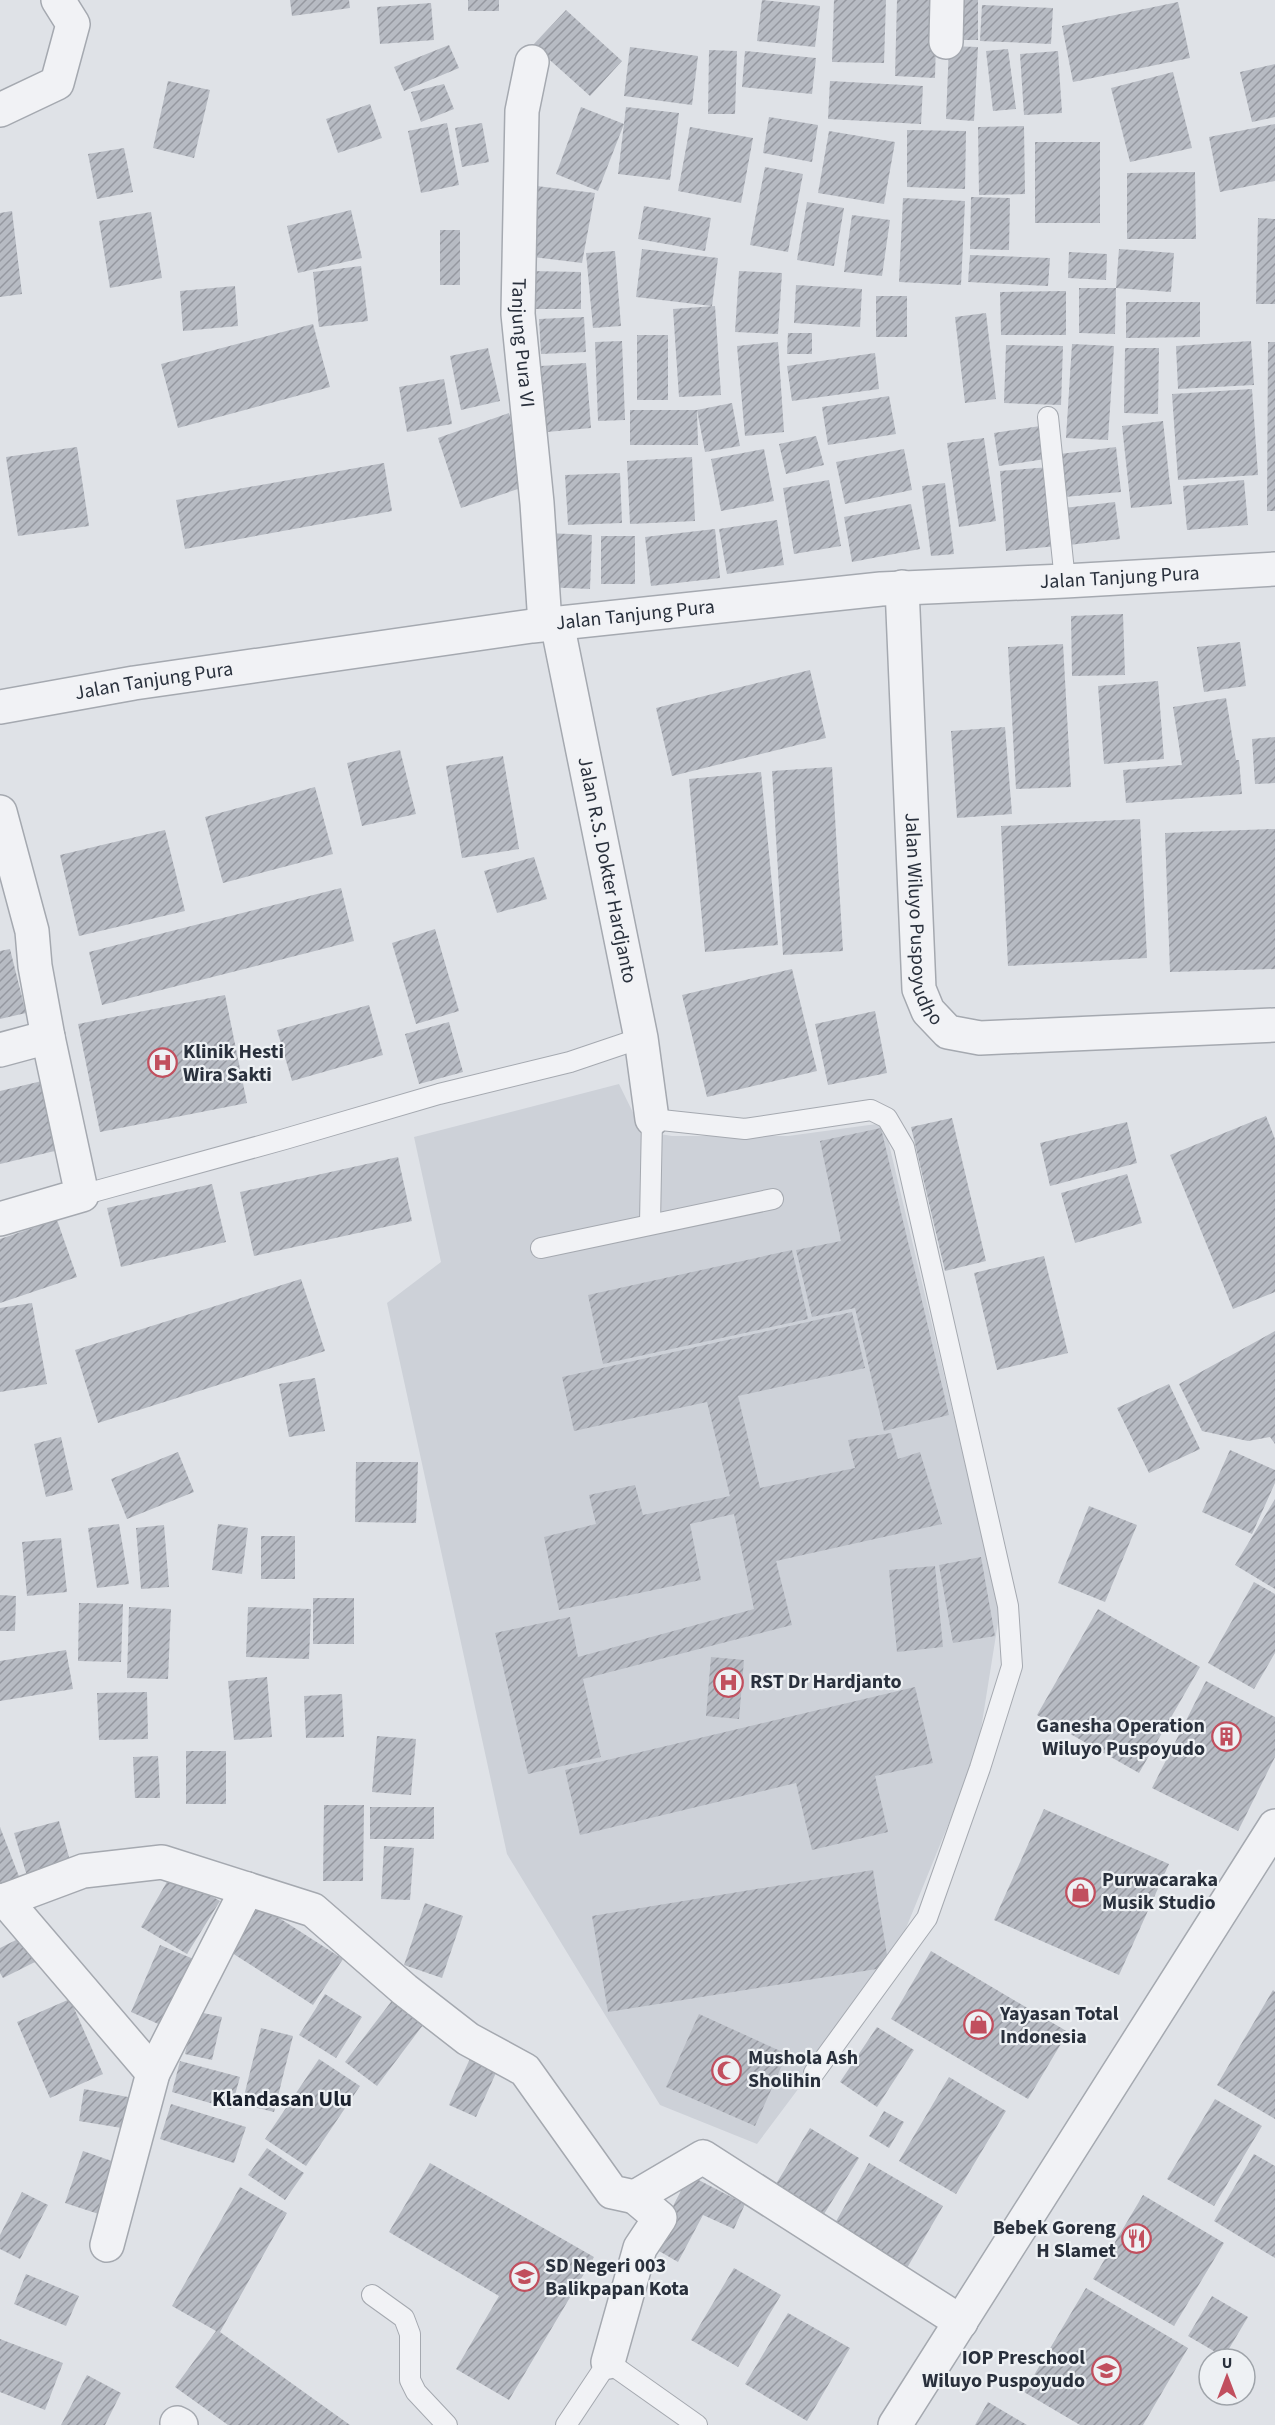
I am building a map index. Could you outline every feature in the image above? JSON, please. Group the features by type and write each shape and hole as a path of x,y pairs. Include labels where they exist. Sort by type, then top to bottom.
{"street":[{"path":"0,110 57,83 74,24 58,0"},
{"path":"946,42 947,0"},
{"name":"Tanjung Pura VI","path":"532,62 522,111 518,314 551,624"},
{"name":"Jalan Tanjung Pura","path":"0,707 134,683 551,624 902,587 1065,581 1275,569"},
{"name":"Jalan Wiluyo Puspoyudho","path":"902,587 919,989 928,1011 948,1032 980,1038 1275,1025"},
{"name":"Jalan R.S. Dokter Hardjanto","path":"551,624 641,1038 652,1119"},
{"path":"0,812 6,863 32,931 35,966 48,1037 82,1195 0,1219"},
{"path":"1233,1026 1275,1048"},
{"path":"0,1050 48,1037"},
{"path":"895,2425 1275,1826"},
{"path":"153,2073 2,1901 83,1871 162,1862 313,1910 405,1990 468,2039 525,2070 612,2192 635,2197 660,2218 640,2248 608,2362"},
{"path":"107,2245 153,2073 247,1889"},
{"path":"635,2197 703,2157 960,2322"}],"lane":[{"path":"1048,417 1065,581"},
{"path":"82,1195 439,1094 570,1062 641,1038"},
{"path":"650,1223 652,1119 745,1130 871,1110 887,1118 904,1147 1008,1606 1012,1666 980,1768 927,1918 814,2073"},
{"path":"541,1248 650,1223 773,1199"},
{"path":"372,2295 404,2318 410,2334 410,2380 416,2392 447,2425"},
{"path":"566,2425 608,2362 697,2425"}],"shaded area":[{"name":"RST Dr Hardjanto","path":"619,1084 642,1131 672,1136 788,1136 884,1123 1000,1610 977,1754 891,1965 757,2144 660,2105 507,1854 387,1303 441,1262 414,1137"}],"building":[{"path":"290,0 349,0 350,8 292,16"},
{"path":"468,0 499,0 499,11 468,11"},
{"path":"762,0 820,6 815,47 757,41"},
{"path":"834,0 886,0 884,63 832,62"},
{"path":"897,0 937,0 935,78 895,76"},
{"path":"955,0 978,0 978,40 955,40"},
{"path":"1178,2 1190,58 1073,82 1062,26"},
{"path":"431,3 434,40 380,44 377,7"},
{"path":"982,5 1053,8 1051,44 980,41"},
{"path":"566,10 622,61 590,96 533,45"},
{"path":"449,45 459,68 404,91 394,67"},
{"path":"949,46 978,47 974,121 946,119"},
{"path":"630,47 698,56 692,105 624,96"},
{"path":"1008,49 1016,109 993,111 986,51"},
{"path":"709,50 737,51 735,114 708,114"},
{"path":"745,51 816,58 812,94 742,87"},
{"path":"1058,51 1062,113 1024,115 1020,54"},
{"path":"1275,64 1275,117 1252,122 1240,72"},
{"path":"1173,72 1192,148 1130,162 1111,88"},
{"path":"168,81 210,90 194,158 153,148"},
{"path":"830,81 923,86 921,124 828,119"},
{"path":"444,84 454,109 421,122 411,92"},
{"path":"370,104 382,138 338,153 326,119"},
{"path":"581,107 624,124 598,191 556,174"},
{"path":"626,107 679,113 670,180 618,174"},
{"path":"769,117 818,125 812,162 763,153"},
{"path":"447,123 459,185 421,193 408,131"},
{"path":"482,123 489,162 462,167 455,128"},
{"path":"1275,124 1275,181 1220,192 1209,137"},
{"path":"1024,126 1025,194 979,195 978,127"},
{"path":"690,127 753,138 741,203 678,191"},
{"path":"907,130 966,131 965,189 907,187"},
{"path":"829,131 895,142 884,204 818,193"},
{"path":"1035,142 1100,142 1100,223 1035,223"},
{"path":"124,148 133,192 97,199 88,154"},
{"path":"765,167 803,174 788,252 750,245"},
{"path":"1195,172 1196,239 1127,239 1127,173"},
{"path":"528,185 595,193 582,263 525,256"},
{"path":"971,197 1010,198 1009,250 970,249"},
{"path":"903,198 965,201 961,285 899,282"},
{"path":"807,202 844,208 834,266 797,260"},
{"path":"644,206 711,218 705,251 638,239"},
{"path":"351,210 362,258 298,273 287,226"},
{"path":"12,211 22,294 0,297 0,213"},
{"path":"151,212 162,278 110,288 99,221"},
{"path":"852,215 890,220 882,276 844,272"},
{"path":"1258,218 1275,219 1275,304 1256,304"},
{"path":"440,230 460,230 460,285 440,285"},
{"path":"642,249 718,258 712,306 636,297"},
{"path":"1119,249 1174,253 1171,292 1116,288"},
{"path":"615,251 621,326 593,328 586,253"},
{"path":"1069,252 1107,254 1106,280 1068,278"},
{"path":"970,255 1050,258 1048,286 968,282"},
{"path":"361,266 368,321 319,327 313,272"},
{"path":"529,271 581,272 581,309 528,309"},
{"path":"739,271 782,273 778,334 735,332"},
{"path":"796,285 862,289 860,327 794,323"},
{"path":"235,286 238,326 183,331 180,291"},
{"path":"1079,288 1116,288 1115,334 1079,333"},
{"path":"1066,291 1066,335 1001,335 1000,292"},
{"path":"876,296 907,296 907,337 876,337"},
{"path":"1126,302 1200,302 1200,337 1126,338"},
{"path":"715,306 721,395 679,397 673,309"},
{"path":"986,313 996,399 965,403 955,317"},
{"path":"584,317 586,352 541,354 539,319"},
{"path":"313,324 330,387 178,428 161,364"},
{"path":"788,333 812,333 812,354 787,354"},
{"path":"637,335 668,335 668,400 637,400"},
{"path":"622,341 625,420 598,421 595,342"},
{"path":"1251,341 1254,385 1178,389 1176,346"},
{"path":"778,342 784,432 745,436 737,346"},
{"path":"1268,342 1275,342 1275,511 1267,511"},
{"path":"1072,344 1114,346 1108,440 1066,438"},
{"path":"1006,345 1063,346 1061,405 1004,403"},
{"path":"488,348 500,401 461,410 450,356"},
{"path":"1125,348 1159,348 1158,414 1124,413"},
{"path":"875,353 879,389 792,401 787,366"},
{"path":"586,363 591,428 547,432 541,366"},
{"path":"444,379 452,424 407,432 399,387"},
{"path":"1252,389 1258,475 1178,480 1172,394"},
{"path":"889,396 896,434 828,445 822,407"},
{"path":"732,403 740,446 705,452 697,410"},
{"path":"630,410 697,410 698,445 630,445"},
{"path":"509,413 533,484 461,508 438,438"},
{"path":"1163,421 1172,504 1131,508 1122,426"},
{"path":"1040,426 1045,459 999,466 994,433"},
{"path":"816,436 824,465 786,474 779,444"},
{"path":"984,438 996,521 959,527 947,443"},
{"path":"77,447 89,526 18,536 6,457"},
{"path":"1116,447 1121,492 1064,497 1060,454"},
{"path":"764,449 774,501 721,511 711,459"},
{"path":"904,449 912,490 845,504 836,462"},
{"path":"692,457 695,521 630,524 627,461"},
{"path":"384,463 392,511 185,549 176,500"},
{"path":"1050,467 1057,546 1006,551 1000,471"},
{"path":"620,473 622,523 568,525 565,475"},
{"path":"829,480 841,546 794,554 783,488"},
{"path":"1244,480 1248,525 1187,530 1183,486"},
{"path":"945,483 954,554 931,556 922,486"},
{"path":"1115,502 1120,539 1069,545 1064,508"},
{"path":"911,504 920,549 852,562 844,517"},
{"path":"777,520 784,565 727,574 719,529"},
{"path":"715,529 720,578 651,586 645,537"},
{"path":"547,533 592,535 590,589 545,587"},
{"path":"601,536 635,536 635,584 601,584"},
{"path":"1123,614 1125,675 1072,676 1071,616"},
{"path":"1240,642 1246,686 1204,692 1197,647"},
{"path":"1063,644 1071,787 1016,789 1008,647"},
{"path":"810,670 826,738 672,776 656,708"},
{"path":"1158,681 1164,759 1104,764 1098,686"},
{"path":"1226,698 1236,760 1239,760 1242,794 1126,803 1123,770 1182,765 1173,707"},
{"path":"1005,727 1012,814 957,818 951,731"},
{"path":"1275,737 1275,783 1255,784 1252,739"},
{"path":"400,750 416,814 362,826 347,763"},
{"path":"503,756 519,849 462,858 446,766"},
{"path":"832,767 843,951 783,955 772,771"},
{"path":"761,772 778,945 705,952 689,779"},
{"path":"315,787 333,854 223,883 205,817"},
{"path":"1140,819 1147,958 1008,966 1001,826"},
{"path":"1275,829 1275,969 1170,972 1165,833"},
{"path":"165,830 185,911 79,936 60,855"},
{"path":"534,857 547,899 497,913 484,871"},
{"path":"341,888 354,941 102,1005 89,952"},
{"path":"435,929 459,1011 416,1024 392,943"},
{"path":"10,949 26,1013 0,1019 0,951"},
{"path":"792,969 817,1071 707,1097 682,995"},
{"name":"Klinik Hesti Wira Sakti","path":"225,995 247,1103 100,1132 78,1024"},
{"path":"369,1005 383,1055 292,1081 277,1030"},
{"path":"875,1011 887,1073 828,1085 815,1024"},
{"path":"449,1022 463,1072 419,1084 405,1034"},
{"path":"42,1081 59,1150 0,1164 0,1091"},
{"path":"1266,1116 1275,1139 1275,1292 1233,1309 1170,1155"},
{"path":"952,1118 986,1261 945,1271 911,1127"},
{"path":"1127,1122 1137,1163 1050,1186 1040,1143"},
{"path":"881,1128 949,1415 884,1431 855,1308 812,1317 796,1250 841,1241 820,1141"},
{"path":"398,1157 412,1221 254,1256 240,1192"},
{"path":"1127,1174 1142,1223 1075,1243 1061,1193"},
{"path":"212,1184 226,1242 121,1267 107,1208"},
{"path":"57,1220 77,1277 0,1303 0,1239"},
{"path":"792,1250 808,1319 603,1364 588,1295"},
{"path":"1044,1256 1068,1353 997,1370 974,1273"},
{"path":"301,1279 325,1351 98,1423 75,1350"},
{"path":"32,1303 47,1384 0,1392 0,1308"},
{"path":"852,1312 865,1368 738,1396 760,1488 855,1468 848,1440 891,1433 898,1459 920,1452 942,1524 776,1561 792,1625 583,1679 601,1757 528,1774 495,1633 570,1617 578,1657 754,1609 734,1514 690,1524 701,1580 559,1610 544,1537 596,1524 589,1495 635,1485 643,1515 730,1496 707,1402 574,1431 562,1377"},
{"path":"1275,1331 1275,1444 1270,1437 1248,1441 1202,1431 1179,1384"},
{"path":"315,1378 325,1431 289,1437 279,1384"},
{"path":"1169,1384 1200,1449 1149,1473 1117,1408"},
{"path":"61,1437 73,1490 46,1497 34,1444"},
{"path":"1230,1450 1275,1470 1275,1483 1252,1534 1202,1512"},
{"path":"178,1452 194,1492 127,1519 111,1479"},
{"path":"356,1462 418,1462 416,1523 355,1522"},
{"path":"1275,1499 1275,1589 1235,1565"},
{"path":"1089,1506 1137,1525 1105,1602 1058,1583"},
{"path":"119,1524 129,1584 97,1588 88,1528"},
{"path":"218,1524 248,1528 242,1574 212,1570"},
{"path":"164,1525 169,1587 141,1589 136,1528"},
{"path":"261,1536 295,1536 295,1579 261,1579"},
{"path":"61,1538 67,1592 27,1596 22,1542"},
{"path":"981,1557 995,1636 953,1643 939,1565"},
{"path":"935,1566 943,1647 897,1652 889,1570"},
{"path":"1254,1582 1275,1594 1275,1653 1254,1689 1208,1663"},
{"path":"0,1595 16,1596 15,1631 0,1631"},
{"path":"313,1598 354,1598 354,1644 313,1644"},
{"path":"79,1603 123,1604 121,1662 78,1661"},
{"path":"129,1607 171,1609 168,1679 127,1678"},
{"path":"248,1607 311,1609 309,1659 246,1657"},
{"path":"1098,1609 1200,1667 1139,1773 1037,1715"},
{"path":"66,1650 73,1689 0,1701 0,1661"},
{"path":"711,1657 744,1660 739,1719 706,1716"},
{"path":"267,1677 272,1737 234,1740 228,1681"},
{"name":"Ganesha Operation Wiluyo Puspoyudo","path":"1206,1681 1275,1717 1275,1757 1238,1831 1152,1788"},
{"path":"915,1687 933,1763 875,1776 888,1832 812,1850 796,1783 580,1835 565,1770"},
{"path":"147,1692 148,1739 99,1740 97,1693"},
{"path":"342,1694 344,1737 306,1738 304,1696"},
{"path":"377,1736 416,1739 411,1795 372,1792"},
{"path":"186,1751 226,1751 226,1804 186,1804"},
{"path":"158,1756 160,1798 135,1798 133,1757"},
{"path":"324,1805 364,1805 363,1881 323,1881"},
{"path":"370,1807 434,1807 434,1839 370,1839"},
{"name":"Purwacaraka Musik Studio","path":"1044,1809 1169,1864 1119,1975 994,1920"},
{"path":"59,1821 71,1864 27,1876 14,1833"},
{"path":"0,1827 20,1879 0,1886"},
{"path":"384,1846 414,1848 410,1900 381,1899"},
{"path":"873,1870 889,1967 608,2012 592,1916"},
{"path":"172,1873 220,1901 187,1954 141,1927"},
{"path":"425,1903 463,1916 442,1978 404,1965"},
{"path":"259,1905 343,1959 313,2005 229,1951"},
{"path":"28,1934 41,1959 3,1978 0,1973 0,1948"},
{"path":"160,1945 208,1965 179,2033 131,2012"},
{"name":"Yayasan Total Indonesia","path":"931,1951 1068,2032 1028,2099 891,2019"},
{"path":"1273,1990 1275,1992 1275,2119 1217,2085"},
{"path":"325,1994 362,2017 336,2058 299,2035"},
{"path":"394,1998 426,2021 377,2086 345,2062"},
{"path":"70,1999 103,2074 50,2098 17,2022"},
{"path":"194,2011 222,2017 212,2060 185,2054"},
{"name":"Mushola Ash Sholihin","path":"699,2014 787,2054 755,2126 666,2087"},
{"path":"877,2027 914,2050 877,2107 840,2082"},
{"path":"261,2028 293,2036 274,2112 242,2104"},
{"path":"473,2052 500,2064 476,2117 449,2105"},
{"path":"319,2059 360,2086 306,2166 265,2139"},
{"path":"180,2061 240,2077 231,2109 172,2092"},
{"path":"949,2077 1006,2111 956,2194 899,2161"},
{"path":"84,2089 139,2099 134,2130 79,2121"},
{"path":"1215,2099 1262,2126 1214,2206 1167,2179"},
{"path":"171,2104 246,2127 234,2163 160,2139"},
{"path":"884,2111 904,2122 889,2148 869,2136"},
{"path":"810,2128 859,2158 824,2214 776,2184"},
{"path":"267,2148 304,2173 285,2200 248,2175"},
{"path":"83,2151 129,2167 111,2218 65,2203"},
{"path":"1254,2154 1275,2166 1275,2258 1214,2221"},
{"name":"SD Negeri 003 Balikpapan Kota","path":"430,2163 594,2257 509,2400 456,2369 499,2296 389,2232"},
{"path":"869,2163 943,2206 907,2268 834,2225"},
{"path":"689,2175 745,2204 734,2229 703,2215 678,2262 652,2247"},
{"path":"240,2187 287,2213 220,2332 350,2425 228,2425 175,2387 216,2331 172,2306"},
{"path":"22,2192 48,2205 20,2259 0,2249 0,2235"},
{"path":"1143,2195 1224,2243 1174,2326 1093,2279"},
{"path":"734,2268 781,2295 738,2367 691,2340"},
{"path":"26,2274 79,2296 66,2326 14,2304"},
{"name":"IOP Preschool Wiluyo Puspoyudo","path":"1086,2288 1188,2348 1143,2425 1080,2425 1024,2392"},
{"path":"1212,2296 1248,2317 1230,2347 1207,2347 1188,2336"},
{"path":"788,2313 850,2348 807,2421 745,2384"},
{"path":"0,2339 63,2363 45,2410 0,2392"},
{"path":"87,2375 121,2393 105,2425 61,2425"},
{"path":"988,2402 1027,2425 975,2425"}],"place":[{"name":"Klinik Hesti Wira Sakti","path":"162,1063"},
{"name":"RST Dr Hardjanto","path":"729,1682"},
{"name":"Ganesha Operation Wiluyo Puspoyudo","path":"1226,1737"},
{"name":"Purwacaraka Musik Studio","path":"1081,1892"},
{"name":"Yayasan Total Indonesia","path":"979,2025"},
{"name":"Mushola Ash Sholihin","path":"727,2070"},
{"name":"Bebek Goreng H Slamet","path":"1137,2239"},
{"name":"SD Negeri 003 Balikpapan Kota","path":"524,2277"},
{"name":"IOP Preschool Wiluyo Puspoyudo","path":"1106,2370"}],"district":[{"name":"Klandasan Ulu","path":"282,2099"}]}
